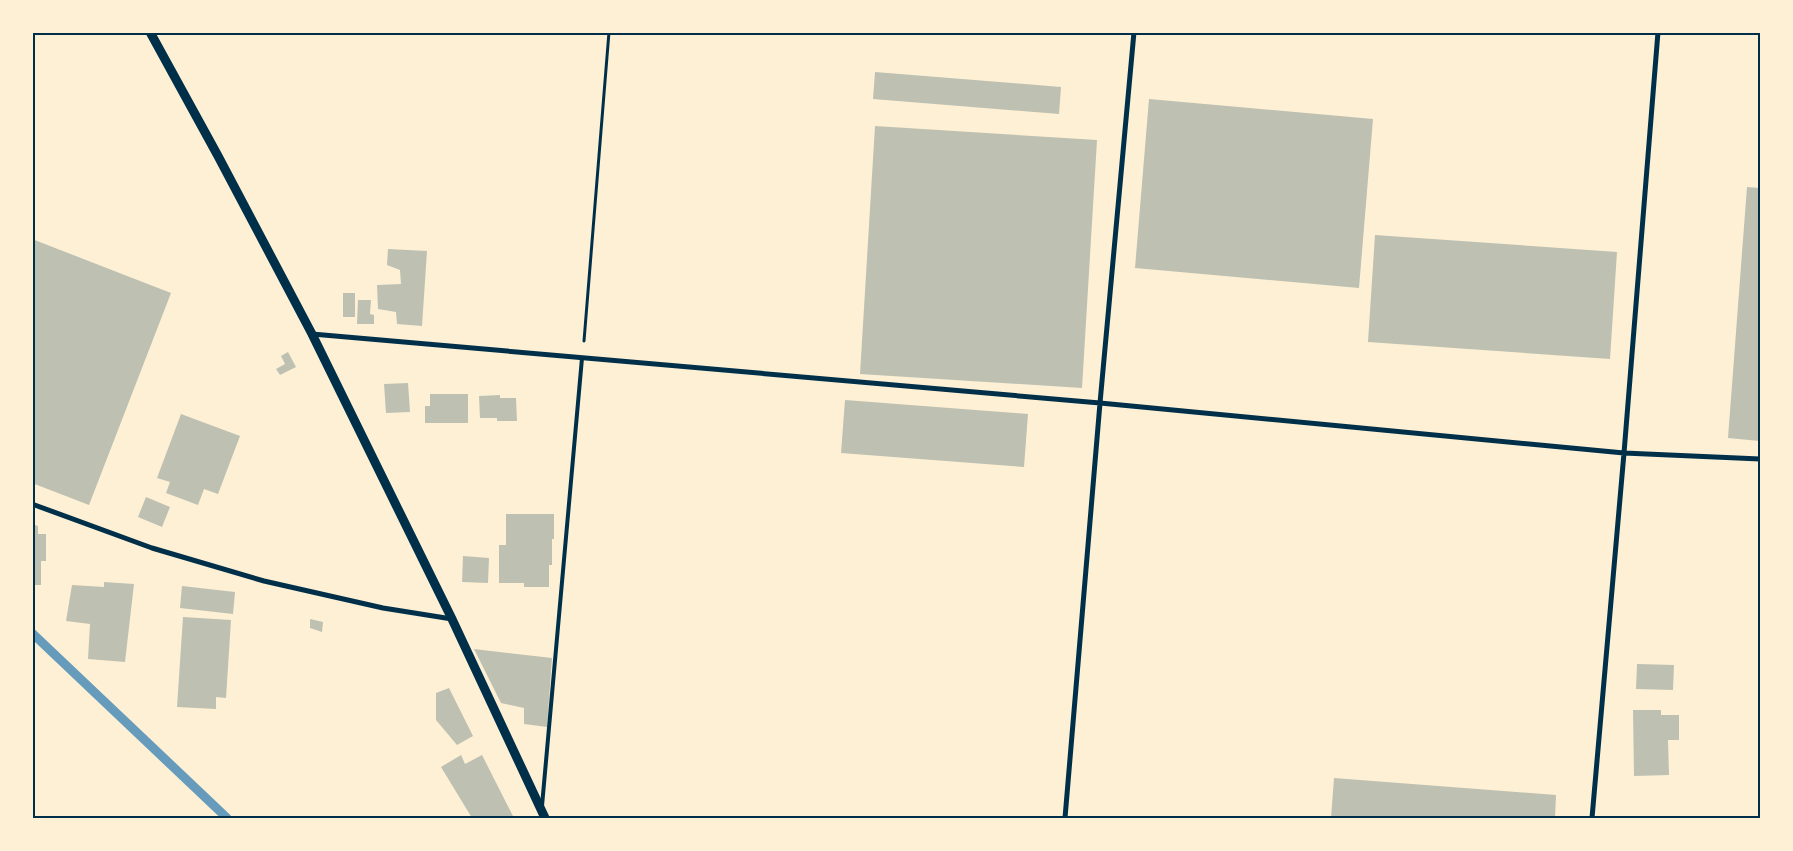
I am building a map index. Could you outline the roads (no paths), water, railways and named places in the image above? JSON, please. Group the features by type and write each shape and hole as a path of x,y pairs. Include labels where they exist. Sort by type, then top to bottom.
{"street":[{"path":"150,32 312,334 452,618 543,814"},
{"path":"1065,818 1134,32"},
{"path":"1592,818 1658,32"},
{"path":"312,334 1100,403 1624,453 1760,459"},
{"path":"32,504 152,548 264,581 383,608 452,618"}],"lane":[{"path":"543,814 582,358"}],"waterway":[{"path":"32,633 227,818"}]}
